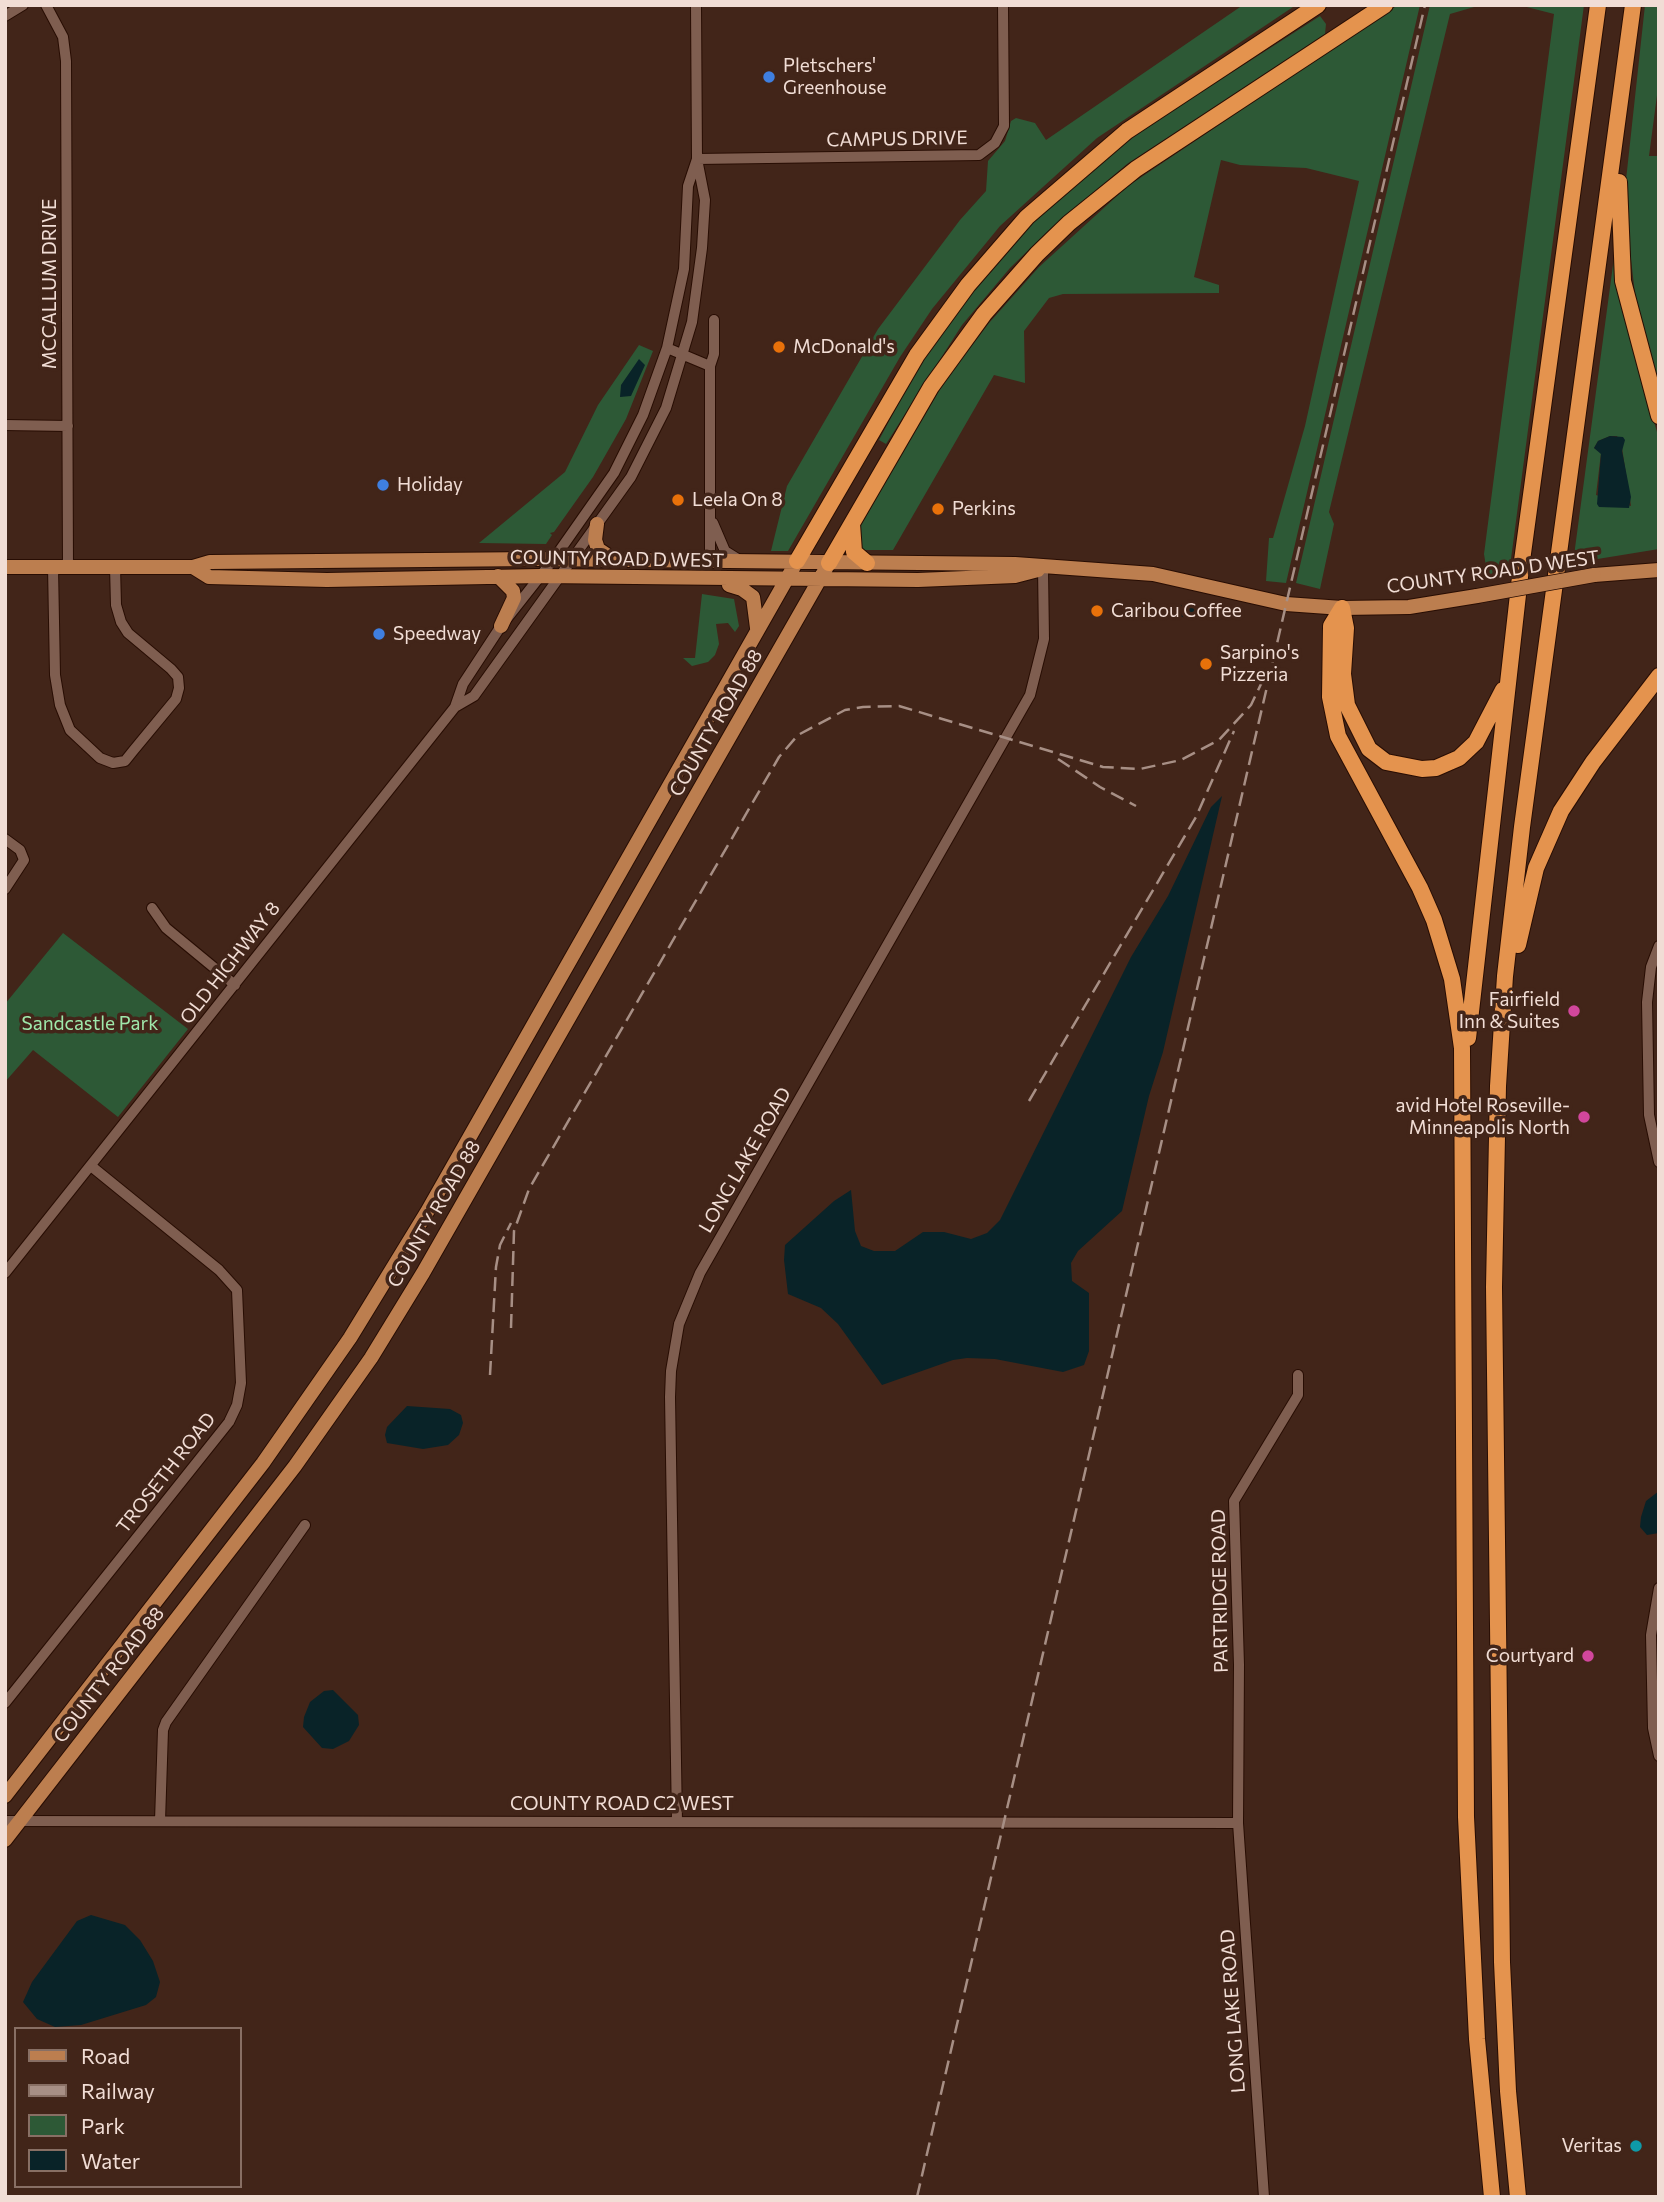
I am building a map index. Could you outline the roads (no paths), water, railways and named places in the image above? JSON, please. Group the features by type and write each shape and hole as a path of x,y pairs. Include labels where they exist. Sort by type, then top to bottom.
{"highway":[{"path":"797,561 917,355 968,285 1027,217 1127,131 1318,5"},
{"path":"829,564 956,349 1037,254 1136,169 1385,5"},
{"path":"1462,1086 1508,680 1598,5"},
{"path":"1518,2197 1508,2091 1502,1962 1494,1259 1498,1086 1507,962 1522,827 1633,5"},
{"path":"1624,82 1619,181 1620,248 1630,313 1659,416"},
{"path":"852,523 851,544 856,556 867,564"},
{"path":"1342,608 1346,628 1343,674 1347,705 1369,749 1386,762 1422,769 1436,768 1459,758 1476,742 1508,680"},
{"path":"1342,608 1331,626 1332,717 1345,754 1407,864 1434,920 1450,969 1459,1013 1462,1086 1465,1817 1477,2039 1492,2197"},
{"path":"1498,1086 1520,929 1533,878 1547,839 1581,779 1659,676"}],"main road":[{"path":"597,524 595,540 598,549 611,559 618,559"},
{"name":"COUNTY ROAD D WEST","path":"5,567 193,567 210,562 618,559 797,561 829,564 1015,564 1153,574 1286,604 1342,608 1409,607 1594,575 1659,570"},
{"name":"COUNTY ROAD 88","path":"5,1796 263,1463 350,1338 428,1212 797,561"},
{"name":"COUNTY ROAD 88","path":"5,1840 13,1821 295,1466 383,1339 829,564"},
{"name":"COUNTY ROAD D WEST","path":"193,567 209,577 403,580 498,576 820,580 1015,576 1043,568"},
{"path":"498,576 508,584 514,598 501,626"},
{"path":"714,580 742,589 753,597 758,615 757,634"}],"street":[{"path":"5,16 23,5"},
{"name":"MCCALLUM DRIVE","path":"46,5 63,37 66,61 68,567"},
{"path":"696,5 697,159"},
{"name":"CAMPUS DRIVE","path":"697,159 979,155 995,143 1004,126 1003,5"},
{"name":"OLD HIGHWAY 8","path":"5,1273 455,707 463,684 501,626 541,576 614,473 643,415 667,348 684,269 688,186 697,159"},
{"name":"OLD HIGHWAY 8","path":"455,707 474,696 631,477 653,439 692,322 702,248 705,193 697,159"},
{"path":"710,560 710,366 715,354 714,320"},
{"path":"667,348 710,366"},
{"path":"5,425 68,426"},
{"path":"710,514 725,551 741,561"},
{"path":"53,567 55,675 60,705 70,730 100,758 113,763 125,761 176,699 179,688 178,677 172,669 128,633 121,622 116,605 115,567"},
{"name":"LONG LAKE ROAD","path":"677,1822 670,1397 679,1324 700,1273 1030,695 1044,639 1043,568"},
{"path":"5,839 23,855 22,869 5,889"},
{"path":"152,908 166,928 235,985"},
{"path":"1659,946 1651,967 1647,1002 1649,1115 1659,1162"},
{"name":"TROSETH ROAD","path":"5,1703 229,1422 237,1405 242,1383 237,1290 219,1270 91,1166"},
{"name":"PARTRIDGE ROAD","path":"1238,1823 1239,1665 1234,1501 1298,1395 1297,1375"},
{"path":"160,1821 163,1730 166,1723 305,1525"},
{"path":"1659,1588 1651,1635 1653,1728 1659,1756"},
{"name":"COUNTY ROAD C2 WEST","path":"13,1821 1238,1823"},
{"name":"LONG LAKE ROAD","path":"1238,1823 1264,2197"}],"water":[{"path":"639,359 645,365 631,396 620,397 621,385"},
{"path":"1610,436 1623,437 1625,440 1622,451 1631,497 1629,508 1599,507 1597,504 1601,454 1594,448 1598,441"},
{"path":"1177,604 1206,611 1204,619 1171,616"},
{"path":"1222,796 1163,1052 1149,1096 1122,1211 1078,1251 1071,1263 1072,1281 1089,1293 1089,1351 1084,1365 1063,1372 995,1359 967,1358 953,1360 882,1385 838,1324 821,1308 788,1294 785,1245 834,1201 851,1190 855,1231 861,1246 874,1251 895,1251 923,1232 944,1232 971,1239 987,1233 1000,1220 1131,957 1168,896 1211,807"},
{"path":"407,1406 450,1409 461,1415 463,1423 459,1435 448,1445 423,1449 387,1443 387,1427"},
{"path":"1659,1491 1659,1533 1647,1535 1640,1527 1641,1517 1646,1501"},
{"path":"333,1690 358,1715 359,1725 349,1741 333,1749 322,1748 303,1727 304,1717 310,1702 324,1691"},
{"path":"91,1915 125,1925 140,1940 153,1961 160,1982 156,1997 146,2005 81,2025 55,2027 37,2019 23,2002 32,1982 77,1921"}],"railway":[{"path":"917,2197 1425,5"},
{"path":"511,1328 514,1231 529,1189 779,757 798,735 845,710 899,706 1103,767 1140,769 1181,760 1219,740 1251,705 1262,682"},
{"path":"1029,1101 1196,817 1234,731"},
{"path":"1058,759 1100,787 1136,806"},
{"path":"490,1375 496,1267 500,1245 511,1223"}],"place":[{"name":"Pletschers' Greenhouse","path":"769,77"},
{"name":"McDonald's","path":"779,347"},
{"name":"Holiday","path":"383,485"},
{"name":"Leela On 8","path":"678,500"},
{"name":"Perkins","path":"938,509"},
{"name":"Caribou Coffee","path":"1097,611"},
{"name":"Speedway","path":"379,634"},
{"name":"Sarpino's Pizzeria","path":"1206,664"},
{"name":"Fairfield Inn & Suites","path":"1574,1011"},
{"name":"avid Hotel Roseville- Minneapolis North","path":"1584,1117"},
{"name":"Courtyard","path":"1588,1656"},
{"name":"Veritas","path":"1636,2146"}],"park label":[{"name":"Sandcastle Park","path":"90,1024"}]}
